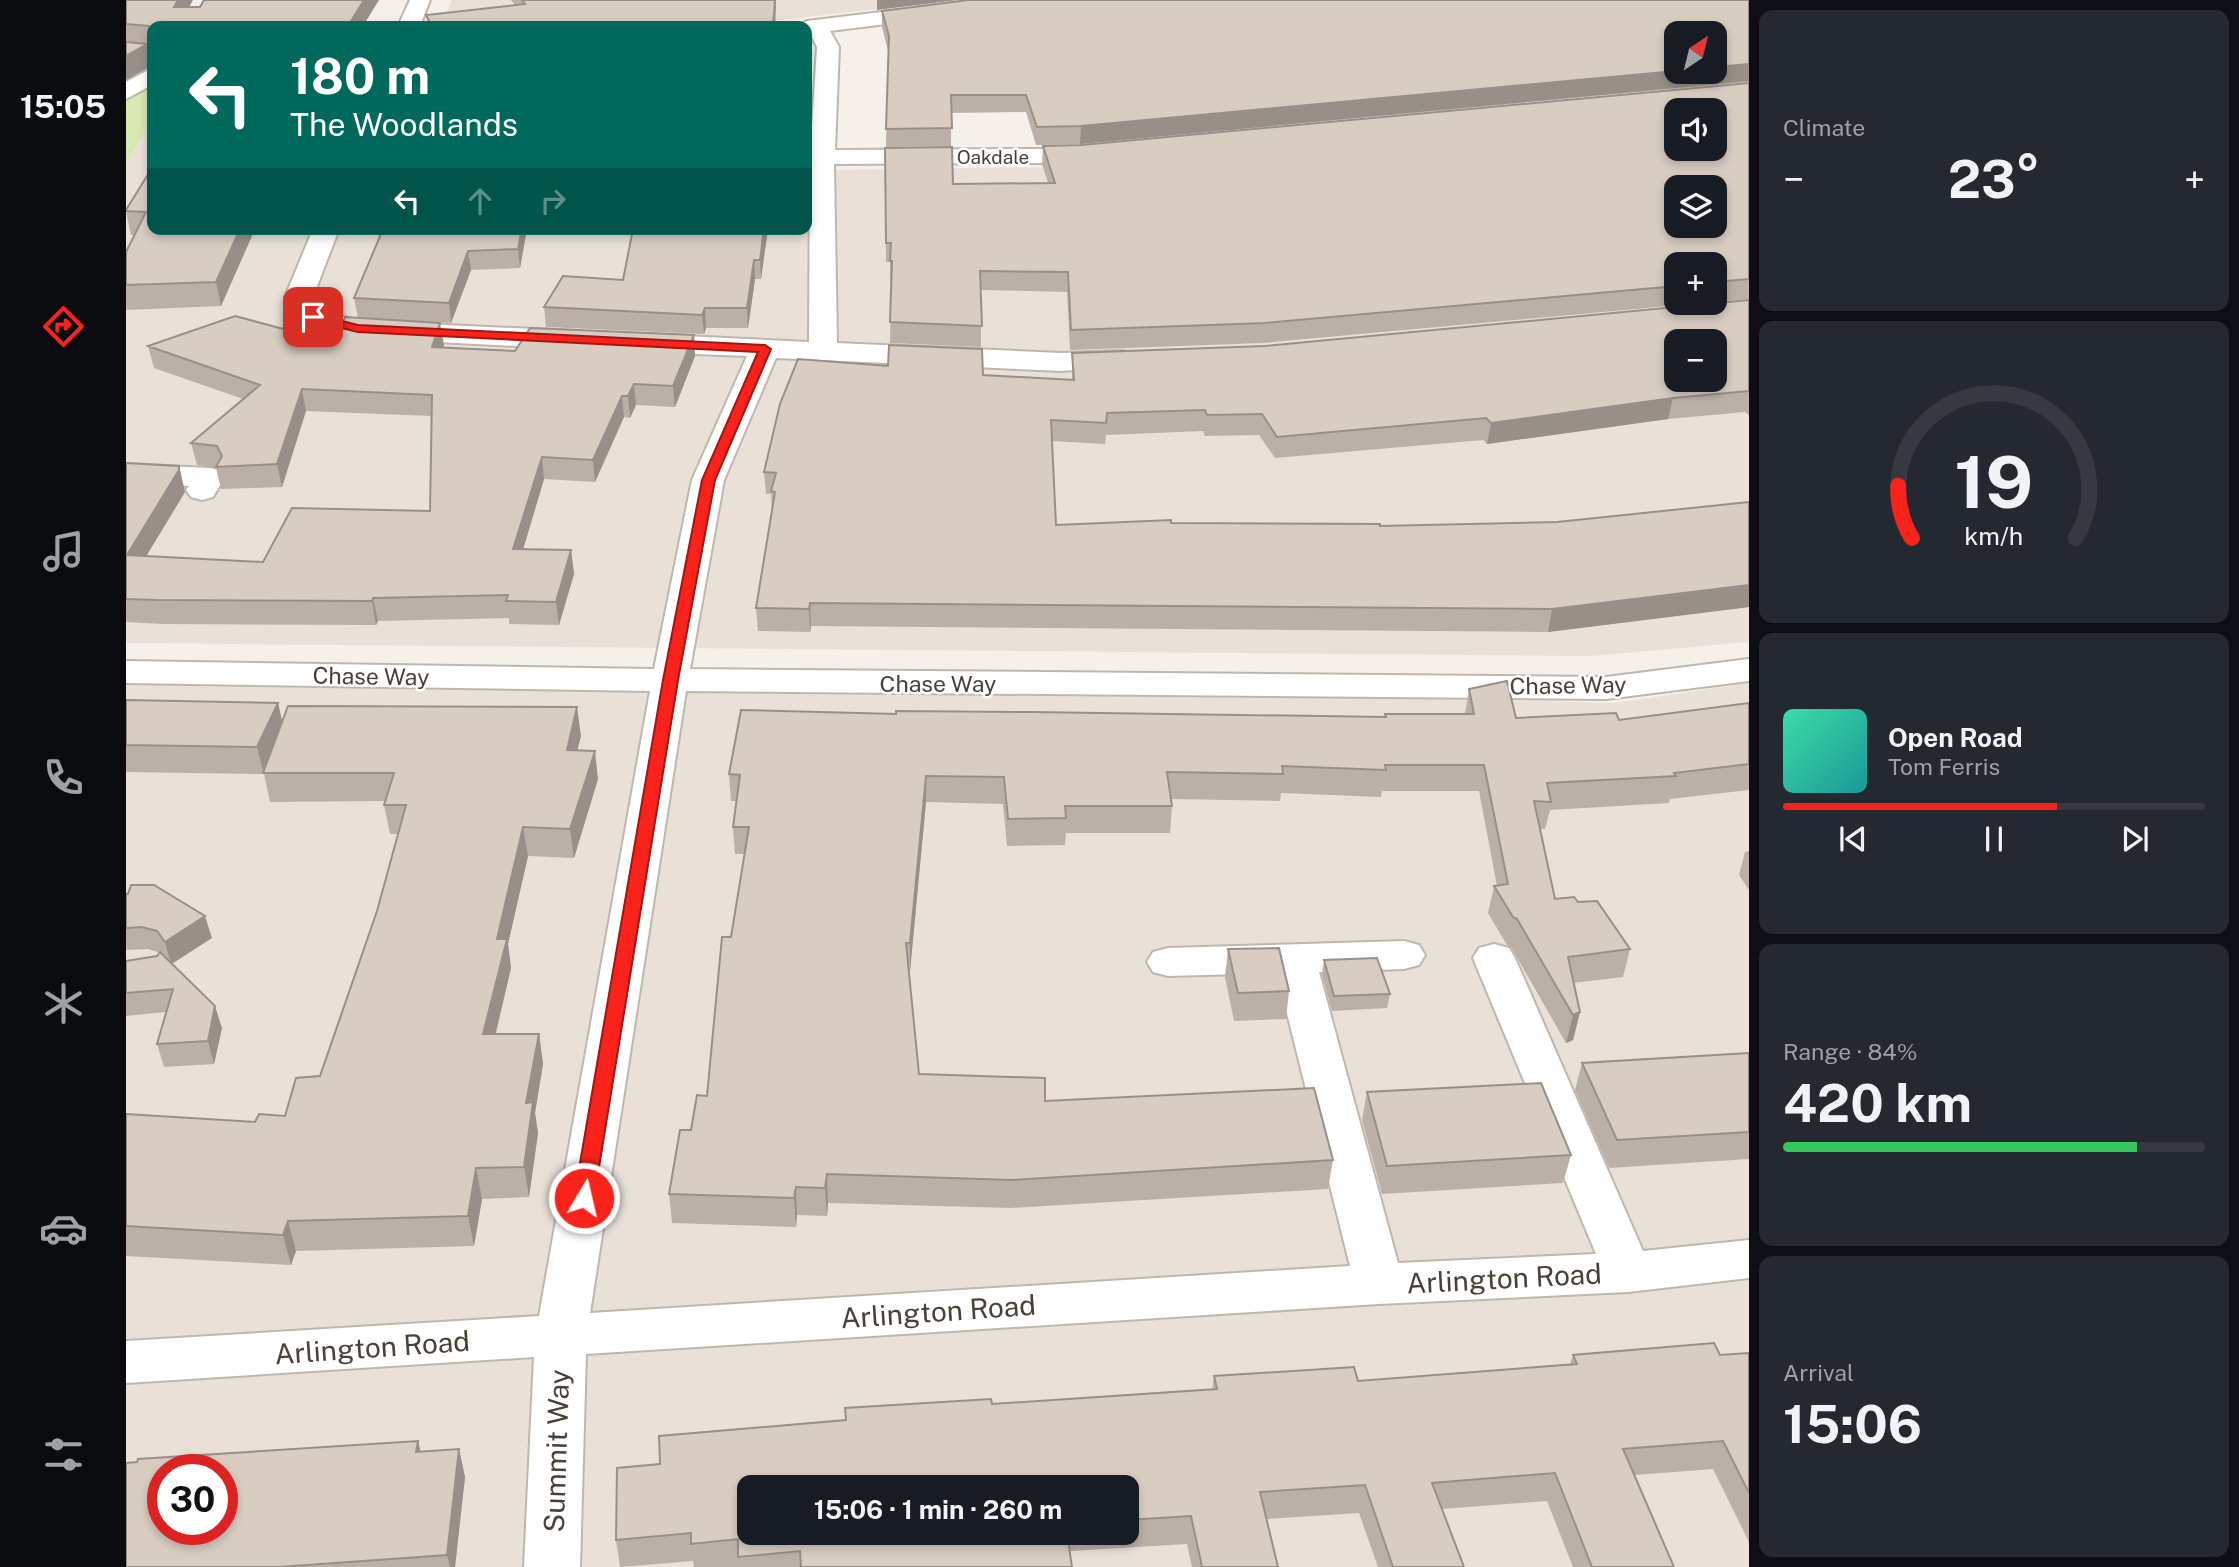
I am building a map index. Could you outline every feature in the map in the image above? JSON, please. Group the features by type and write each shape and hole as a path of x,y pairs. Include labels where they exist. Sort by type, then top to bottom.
{"street":[{"path":"411,21 420,0"},
{"path":"812,26 1033,0"},
{"path":"812,26 828,47 822,157 823,349"},
{"path":"126,92 147,78"},
{"name":"Oakdale","path":"822,157 1041,156 1122,150"},
{"path":"324,235 299,297 313,317 358,329 1061,362 1155,359"},
{"name":"Summit Way","path":"552,1567 561,1335 670,680 708,480 765,349"},
{"path":"126,473 209,477 202,490"},
{"name":"Chase Way","path":"126,672 670,680 1606,688 1749,670"},
{"path":"1168,962 1404,956"},
{"path":"1294,958 1379,1284"},
{"path":"1494,958 1628,1272"},
{"name":"Arlington Road","path":"126,1362 1379,1284 1628,1272 1749,1259"}],"shaded area":[{"path":"452,0 953,0 773,21 442,21"},
{"path":"1749,92 1749,642 1591,656 126,643 126,165 147,128 147,235 812,235 812,170 1066,167 1664,101 1664,161 1727,161 1727,98 1694,98"},
{"path":"674,681 1615,703 1749,683 1749,1567 126,1567 126,683"}],"green space":[{"path":"147,78 147,128 126,165 126,92"}],"building":[{"path":"126,0 178,0 174,7 200,7 204,0 364,0 351,21 147,21 147,26 126,24"},
{"path":"522,0 775,0 773,21 429,21 426,15 525,4"},
{"path":"968,0 1749,0 1749,64 1727,66 1727,21 1664,21 1664,72 1081,126 1037,127 1026,95 951,95 952,128 886,129 889,36 882,11"},
{"path":"126,42 147,44 126,56"},
{"path":"1749,83 1749,279 1727,281 1727,252 1664,252 1664,287 1265,323 1071,330 1068,272 980,271 982,326 890,322 892,261 891,243 886,243 885,148 952,147 953,184 1055,183 1043,146 1081,145"},
{"path":"147,176 147,235 237,235 216,282 126,285 126,252 146,212 126,210"},
{"path":"380,235 521,235 518,249 468,251 449,303 354,298"},
{"path":"632,235 763,235 760,260 754,260 747,308 705,308 702,315 544,307 563,276 623,280"},
{"path":"1749,300 1749,391 1673,398 1491,423 1486,418 1277,437 1262,414 1207,415 1205,410 1107,413 1106,423 1051,420 1056,525 1171,520 1171,523 1380,526 1557,522 1749,502 1749,585 1552,609 810,603 809,609 756,608 775,492 771,491 776,473 764,472 780,404 798,359 888,366 889,345 982,349 983,375 1074,380 1072,353 1265,346 1664,308 1664,315 1727,315 1727,302"},
{"path":"235,316 317,338 319,336 318,339 335,343 345,317 440,323 432,347 515,351 530,328 694,335 673,386 634,384 628,396 622,396 593,460 542,457 513,549 571,550 556,602 506,601 508,595 373,598 372,601 126,599 126,463 179,466 127,555 263,562 292,508 430,511 432,395 302,389 277,464 216,467 222,456 217,446 191,443 260,385 148,346"},
{"path":"1507,681 1516,718 1616,713 1619,720 1749,703 1749,764 1674,773 1676,776 1547,783 1551,802 1534,801 1555,899 1574,897 1578,902 1597,901 1630,949 1568,957 1580,1012 1573,1015 1517,919 1513,917 1494,886 1508,884 1484,765 1385,765 1386,770 1282,766 1283,774 1167,772 1172,806 1065,806 1066,818 1008,819 1004,777 926,776 910,943 906,943 919,1074 1045,1078 1045,1101 1314,1088 1333,1160 1012,1180 827,1174 825,1188 796,1187 794,1198 669,1194 680,1130 691,1130 697,1095 707,1096 722,937 731,937 749,827 733,827 740,775 729,774 741,710 896,714 896,711 1386,717 1385,714 1474,714 1469,689"},
{"path":"126,700 278,703 257,747 126,745"},
{"path":"288,706 577,707 567,750 595,751 570,829 523,827 497,939 507,939 483,1034 539,1034 526,1103 533,1102 524,1167 476,1168 468,1216 288,1221 283,1235 126,1226 126,1114 255,1122 259,1114 285,1116 296,1078 320,1076 377,911 406,805 384,805 394,773 263,773"},
{"path":"131,885 154,885 205,916 165,942 157,931 141,927 126,928 126,894"},
{"path":"1279,948 1289,991 1238,993 1228,949"},
{"path":"160,952 215,1006 208,1041 157,1044 173,989 126,993 126,961 157,956"},
{"path":"1377,958 1390,994 1334,996 1324,960"},
{"path":"1749,1053 1749,1132 1617,1140 1582,1063"},
{"path":"1541,1083 1571,1155 1387,1166 1367,1092"},
{"path":"1714,1343 1720,1355 1749,1353 1749,1493 1723,1441 1623,1449 1674,1567 1592,1567 1555,1473 1432,1483 1464,1567 1393,1567 1365,1485 1260,1492 1278,1567 1202,1567 1191,1516 1139,1519 1139,1475 737,1475 737,1539 691,1544 691,1533 616,1540 617,1468 660,1464 659,1436 846,1420 845,1408 991,1399 992,1404 1217,1389 1214,1376 1354,1367 1358,1381 1577,1364 1573,1355"},
{"path":"418,1441 416,1452 459,1449 447,1555 279,1567 126,1567 126,1463 137,1462 138,1459 147,1458 147,1545 238,1545 238,1454 216,1454"},
{"path":"738,1545 1069,1545 1072,1567 801,1567 800,1551 738,1557"}],"route":[{"path":"313,317 358,329 765,349 708,480 670,680 584,1198"}]}
